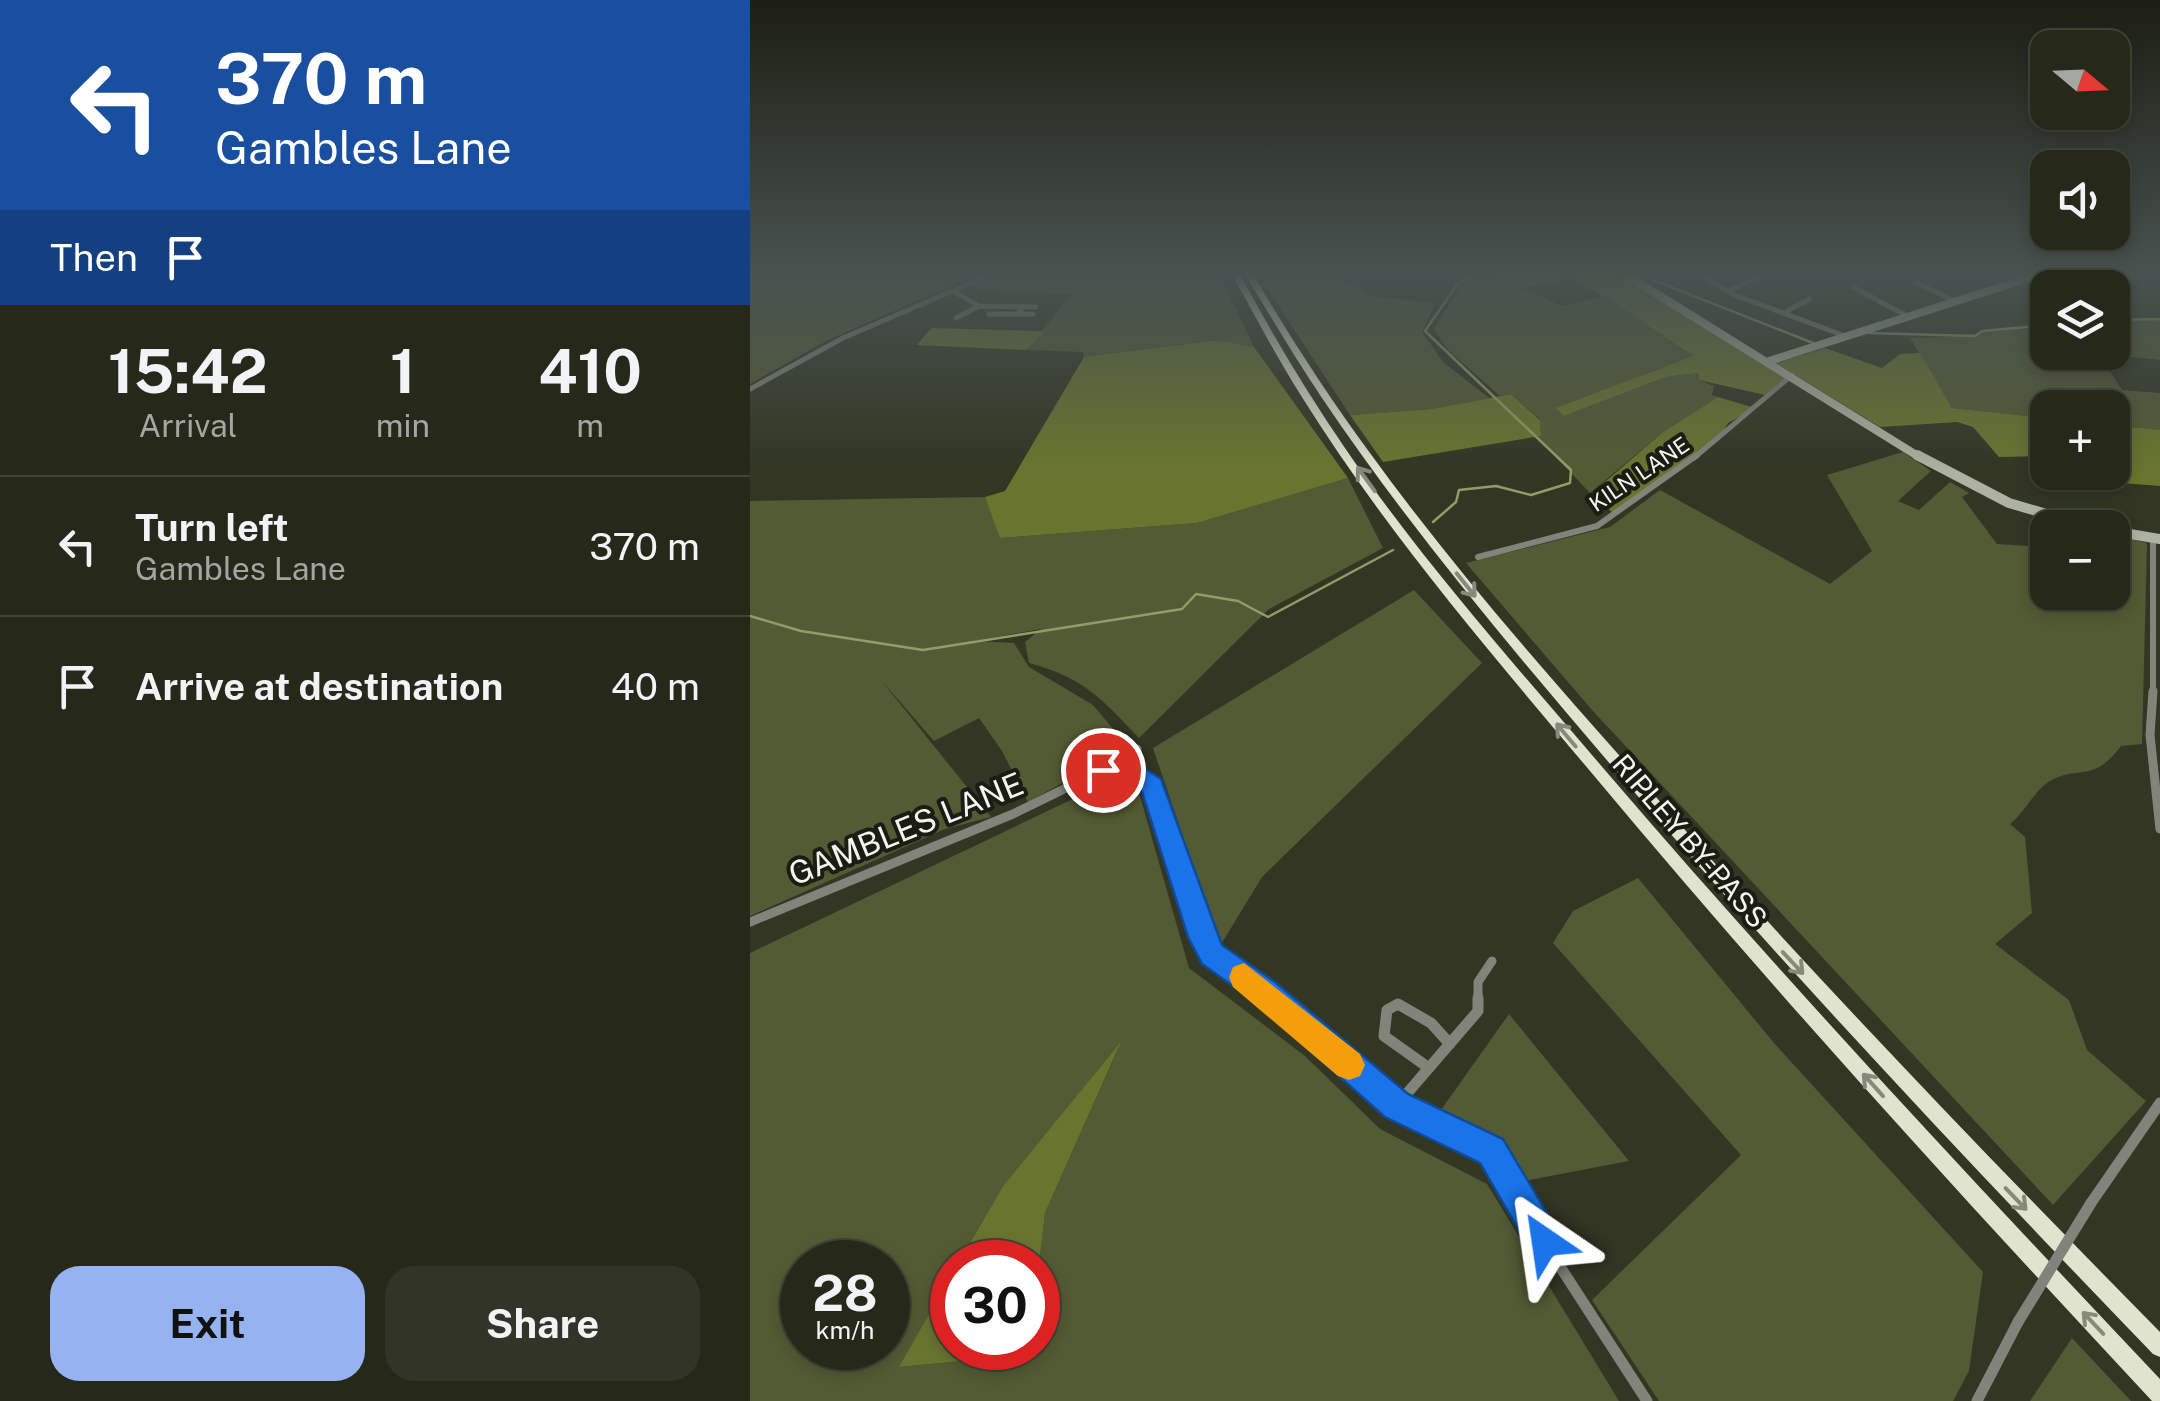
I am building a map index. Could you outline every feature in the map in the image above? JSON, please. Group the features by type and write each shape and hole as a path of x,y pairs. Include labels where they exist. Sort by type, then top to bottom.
{"highway":[{"name":"RIPLEY BY-PASS","path":"1277,341 1340,444 1494,648 1768,970 2160,1394"},
{"name":"RIPLEY BY-PASS","path":"1291,341 1354,440 1510,639 1785,956 2160,1347"}],"main road":[{"path":"1738,341 1965,482 2031,510"},
{"path":"1769,360 1828,341"},
{"path":"2130,534 2157,538"}],"street":[{"path":"750,389 837,341"},
{"name":"KILN LANE","path":"1478,556 1608,520 1720,439 1728,423 1756,408 1792,375"},
{"path":"2157,538 2150,735 2160,829"},
{"path":"1118,766 1137,749"},
{"path":"1118,766 1140,773 1152,786 1202,937 1212,955 1264,992 1397,1105 1430,1125 1477,1142 1501,1161 1526,1214 1647,1401"},
{"name":"GAMBLES LANE","path":"750,922 1118,766"},
{"path":"1397,1105 1478,1011 1478,982 1492,961"},
{"path":"1429,1068 1384,1036 1387,1010 1398,1004 1431,1023 1450,1044"},
{"path":"1976,1401 2018,1322 2091,1203 2160,1103"}],"green space":[{"path":"750,341 826,341 750,384"},
{"path":"920,341 1034,341 1026,350 917,345"},
{"path":"1033,341 1206,341 1084,357 1083,352 1026,350"},
{"path":"1206,341 1254,347 1348,478 1197,523 1000,538 985,497 1005,491 1084,357"},
{"path":"1224,341 1251,341 1254,347"},
{"path":"1302,341 1429,341 1443,362 1489,398 1431,409 1350,415"},
{"path":"1442,341 1671,341 1694,357 1652,371 1564,416 1666,377 1698,373 1699,380 1714,386 1712,395 1718,397 1663,432 1590,493 1537,437 1541,436 1540,419 1511,394 1500,396"},
{"path":"1671,341 1731,341 1788,375 1765,395 1699,380 1698,373 1666,377 1564,416 1556,408 1693,356"},
{"path":"1912,341 2030,341 2030,370 2109,370 2122,390 2030,390 2030,416 1952,408"},
{"path":"2130,341 2160,341 2160,360 2130,357"},
{"path":"1825,348 1882,368 1900,354 1920,353 1952,408 2030,416 2030,456 1999,457 1973,427 1957,422 1880,427 1776,363"},
{"path":"2130,391 2160,393 2160,430 2130,427"},
{"path":"1511,394 1540,420 1541,436 1383,462 1350,415 1431,409"},
{"path":"1718,397 1755,408 1728,423 1719,439 1614,514 1592,493 1663,432"},
{"path":"2130,427 2160,430 2160,486 2130,484"},
{"path":"1903,452 1931,471 1898,501 1919,510 1950,482 1969,493 1962,497 1997,544 2030,546 2030,610 2130,610 2130,539 2147,543 2142,744 2121,746 2101,766 2047,783 2010,824 2025,837 2032,913 1995,944 2069,1000 2087,1050 2146,1101 2053,1205 1592,710 1466,563 1610,527 1660,490 1830,584 1872,551 1827,475"},
{"path":"1348,478 1383,548 1269,609 1139,738 1090,691 1064,675 1029,663 1025,642 1041,629 974,641 1014,643 1029,667 1093,705 1128,747 1028,802 1002,751 979,718 934,741 881,680 991,817 945,829 750,916 750,501 985,497 1001,538 1197,523"},
{"path":"1414,590 1482,663 1262,877 1220,946 1153,748"},
{"path":"1124,780 1140,796 1189,968 1305,1056 1380,1129 1487,1184 1619,1401 750,1401 750,953 1100,786","holes":["1119,1047 1045,1213 1042,1240 1060,1240 1060,1370 930,1370 930,1364 910,1366 910,1370 780,1370 780,1240 910,1240 910,1349 930,1313 930,1240 972,1240 1003,1186"]},
{"path":"1638,878 1774,1043 1983,1272 1969,1371 1953,1401 1659,1401 1592,1300 1741,1155 1553,943 1573,911"},
{"path":"1509,1014 1629,1161 1514,1183 1503,1155 1487,1138 1436,1117"},
{"path":"1121,1042 1045,1213 1042,1240 972,1240 1003,1186"},
{"path":"930,1313 930,1364 910,1366 910,1348"},
{"path":"2072,1338 2131,1401 2030,1401"}],"waterway":[{"path":"1433,522 1456,502 1459,490 1496,486 1531,495 1570,483 1571,470 1436,341"},
{"path":"1809,341 1813,343"},
{"path":"750,616 801,631 923,650 1182,609 1196,594 1238,601 1268,617 1393,550"}],"slow traffic":[{"path":"1244,977 1349,1065"}],"route":[{"path":"1103,770 1118,766 1132,770 1152,786 1202,937 1212,955 1264,992 1397,1105 1430,1125 1491,1151 1501,1161 1526,1214 1545,1242"}]}
